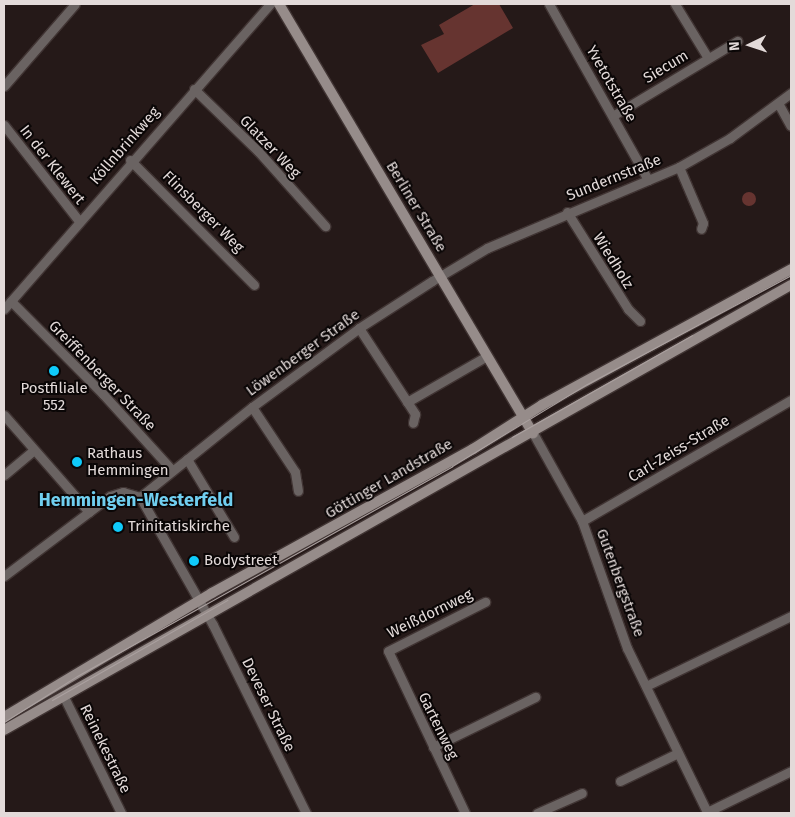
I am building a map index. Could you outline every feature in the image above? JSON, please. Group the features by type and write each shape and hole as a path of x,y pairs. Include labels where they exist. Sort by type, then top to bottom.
{"street":[{"path":"4,86 75,4"},
{"name":"Köllnbrinkweg","path":"4,309 130,160 270,4"},
{"name":"Berliner Straße","path":"279,4 528,425"},
{"name":"Yvetotstraße","path":"549,4 614,115 648,180"},
{"name":"Siecum","path":"675,4 708,58"},
{"name":"Siecum","path":"614,115 737,41"},
{"name":"Glatzer Weg","path":"194,89 258,151 325,226"},
{"name":"Sundernstraße","path":"440,276 487,248 567,212 678,167 730,138 791,93"},
{"path":"778,103 791,126"},
{"name":"In der Klewert","path":"4,125 79,221"},
{"name":"Flinsberger Weg","path":"130,160 254,285"},
{"path":"678,167 703,223 701,230"},
{"name":"Wiedholz","path":"567,212 628,309 640,321"},
{"name":"Göttinger Landstraße","path":"4,717 205,609 528,425 791,270"},
{"name":"Löwenberger Straße","path":"140,497 252,407 359,328 440,276"},
{"name":"Göttinger Landstraße","path":"4,730 64,697 205,609 473,449 528,425 791,285"},
{"name":"Greiffenberger Straße","path":"11,301 172,470"},
{"path":"359,328 415,414 413,423"},
{"path":"407,402 487,356"},
{"name":"Carl-Zeiss-Straße","path":"582,521 791,400"},
{"path":"252,407 295,472 298,491"},
{"path":"4,415 89,512"},
{"name":"Gutenbergstraße","path":"528,425 582,521 619,630 707,812"},
{"path":"4,475 34,450"},
{"path":"187,458 234,537"},
{"path":"4,576 110,496 123,492 140,497"},
{"name":"Deveser Straße","path":"140,497 205,609 306,813"},
{"name":"Weißdornweg","path":"388,651 485,602"},
{"path":"646,686 791,616"},
{"name":"Gartenweg","path":"388,651 465,813"},
{"name":"Reinekestraße","path":"64,697 121,813"},
{"path":"433,747 536,697"},
{"path":"620,781 678,753"},
{"path":"707,812 791,771"},
{"path":"537,813 582,793"}],"shaded area":[{"path":"475,4 499,4 513,28 438,73 421,45 444,34 439,25"},
{"path":"746,192 752,192 756,199 752,206 746,206 742,202 742,196"}],"tram line":[{"path":"4,722 77,676 452,466 587,384 791,275"},
{"path":"512,437 692,335"},
{"path":"52,700 227,600"}],"place":[{"name":"Postfiliale 552","path":"54,371"},
{"name":"Rathaus Hemmingen","path":"77,462"},
{"name":"Trinitatiskirche","path":"118,527"},
{"name":"Bodystreet","path":"194,561"}],"district":[{"name":"Hemmingen-Westerfeld","path":"136,500"}]}
